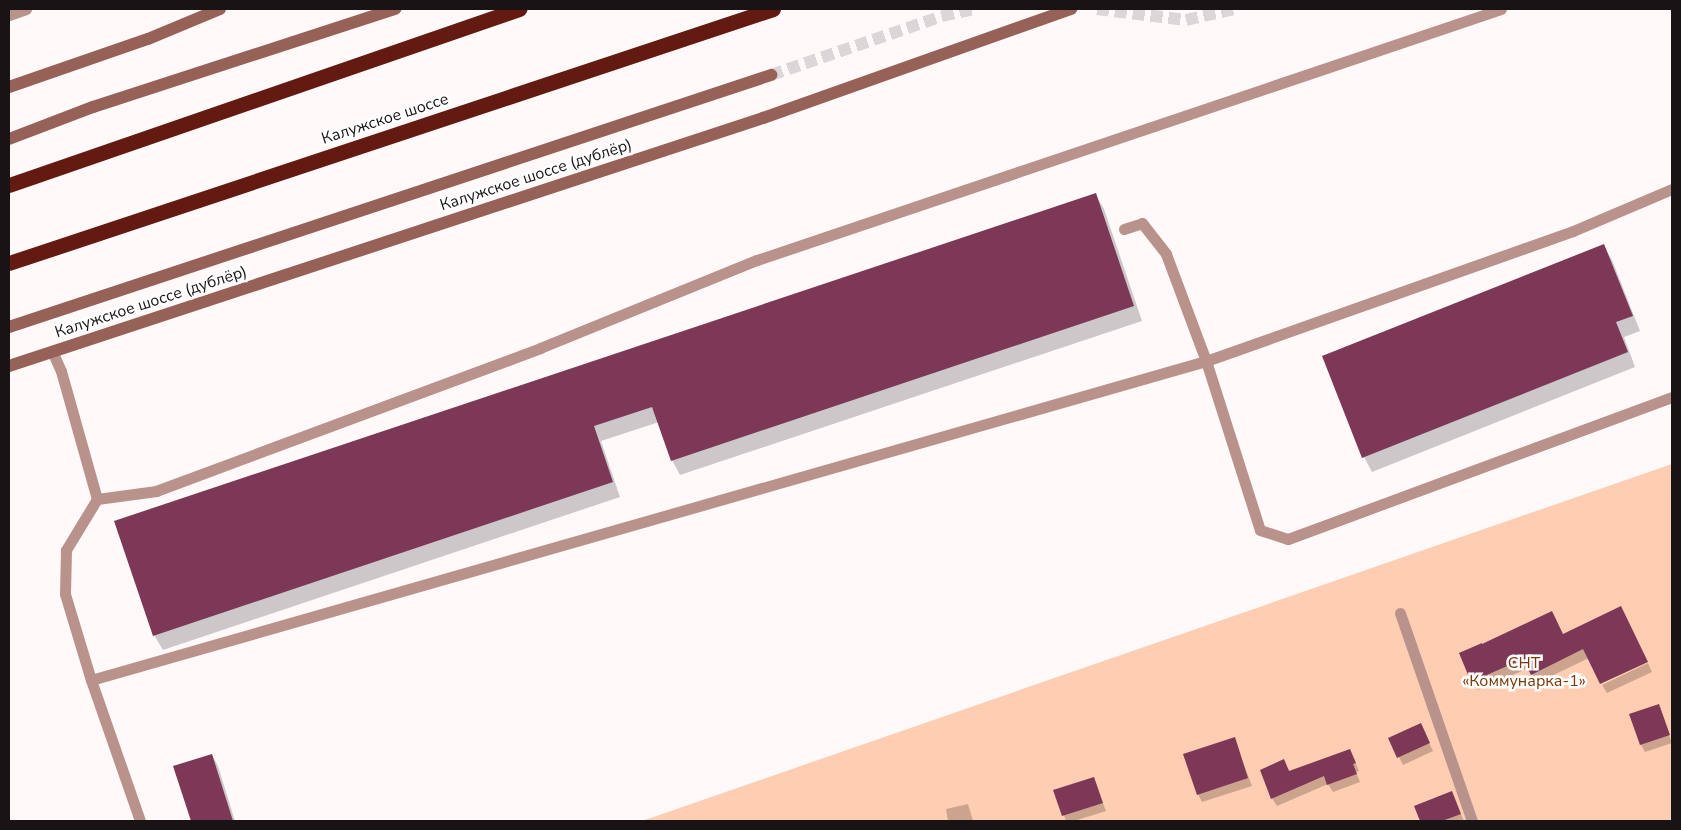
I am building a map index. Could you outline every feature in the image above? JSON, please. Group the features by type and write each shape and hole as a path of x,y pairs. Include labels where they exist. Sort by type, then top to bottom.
{"highway":[{"path":"9,185 519,9"},
{"name":"Калужское шоссе","path":"9,263 773,9"}],"main road":[{"path":"9,87 148,39 220,9"},
{"path":"9,139 93,107 395,9"},
{"name":"Калужское шоссе (дублёр)","path":"9,366 763,118 1071,9"},
{"path":"9,327 770,76"}],"lane":[{"path":"9,15 26,9"},
{"path":"97,499 156,491 540,348 757,260 1501,9"},
{"path":"91,680 1206,362 1573,231 1672,189"},
{"path":"1124,229 1142,223 1166,254 1206,362 1260,530 1288,539 1672,397"},
{"path":"52,351 61,371 97,499 66,550 65,594 91,680 140,821"},
{"path":"1400,613 1472,821"}],"green space":[{"name":"СНТ «Коммунарка-1»","path":"1672,464 1672,821 642,821"}],"building":[{"path":"1096,193 1134,306 671,461 652,407 594,426 613,482 153,636 114,521"},
{"path":"1604,244 1633,316 1616,322 1628,352 1362,458 1322,356"},
{"path":"1621,606 1648,662 1600,684 1583,649 1531,675 1523,659 1471,682 1459,653 1552,611 1563,634"},
{"path":"1659,704 1670,735 1640,745 1629,714"},
{"path":"1421,723 1430,743 1397,758 1388,738"},
{"path":"1235,737 1248,778 1197,795 1183,754"},
{"path":"1350,749 1356,763 1353,764 1357,774 1327,785 1324,776 1271,799 1260,770 1284,759 1289,771"},
{"path":"212,754 233,821 191,821 173,766"},
{"path":"1094,777 1103,803 1062,816 1053,790"},
{"path":"1452,791 1461,814 1442,821 1420,821 1414,806"}],"tunnel":[{"path":"771,75 942,16 975,9"},
{"path":"1097,9 1186,20 1234,9"}]}
